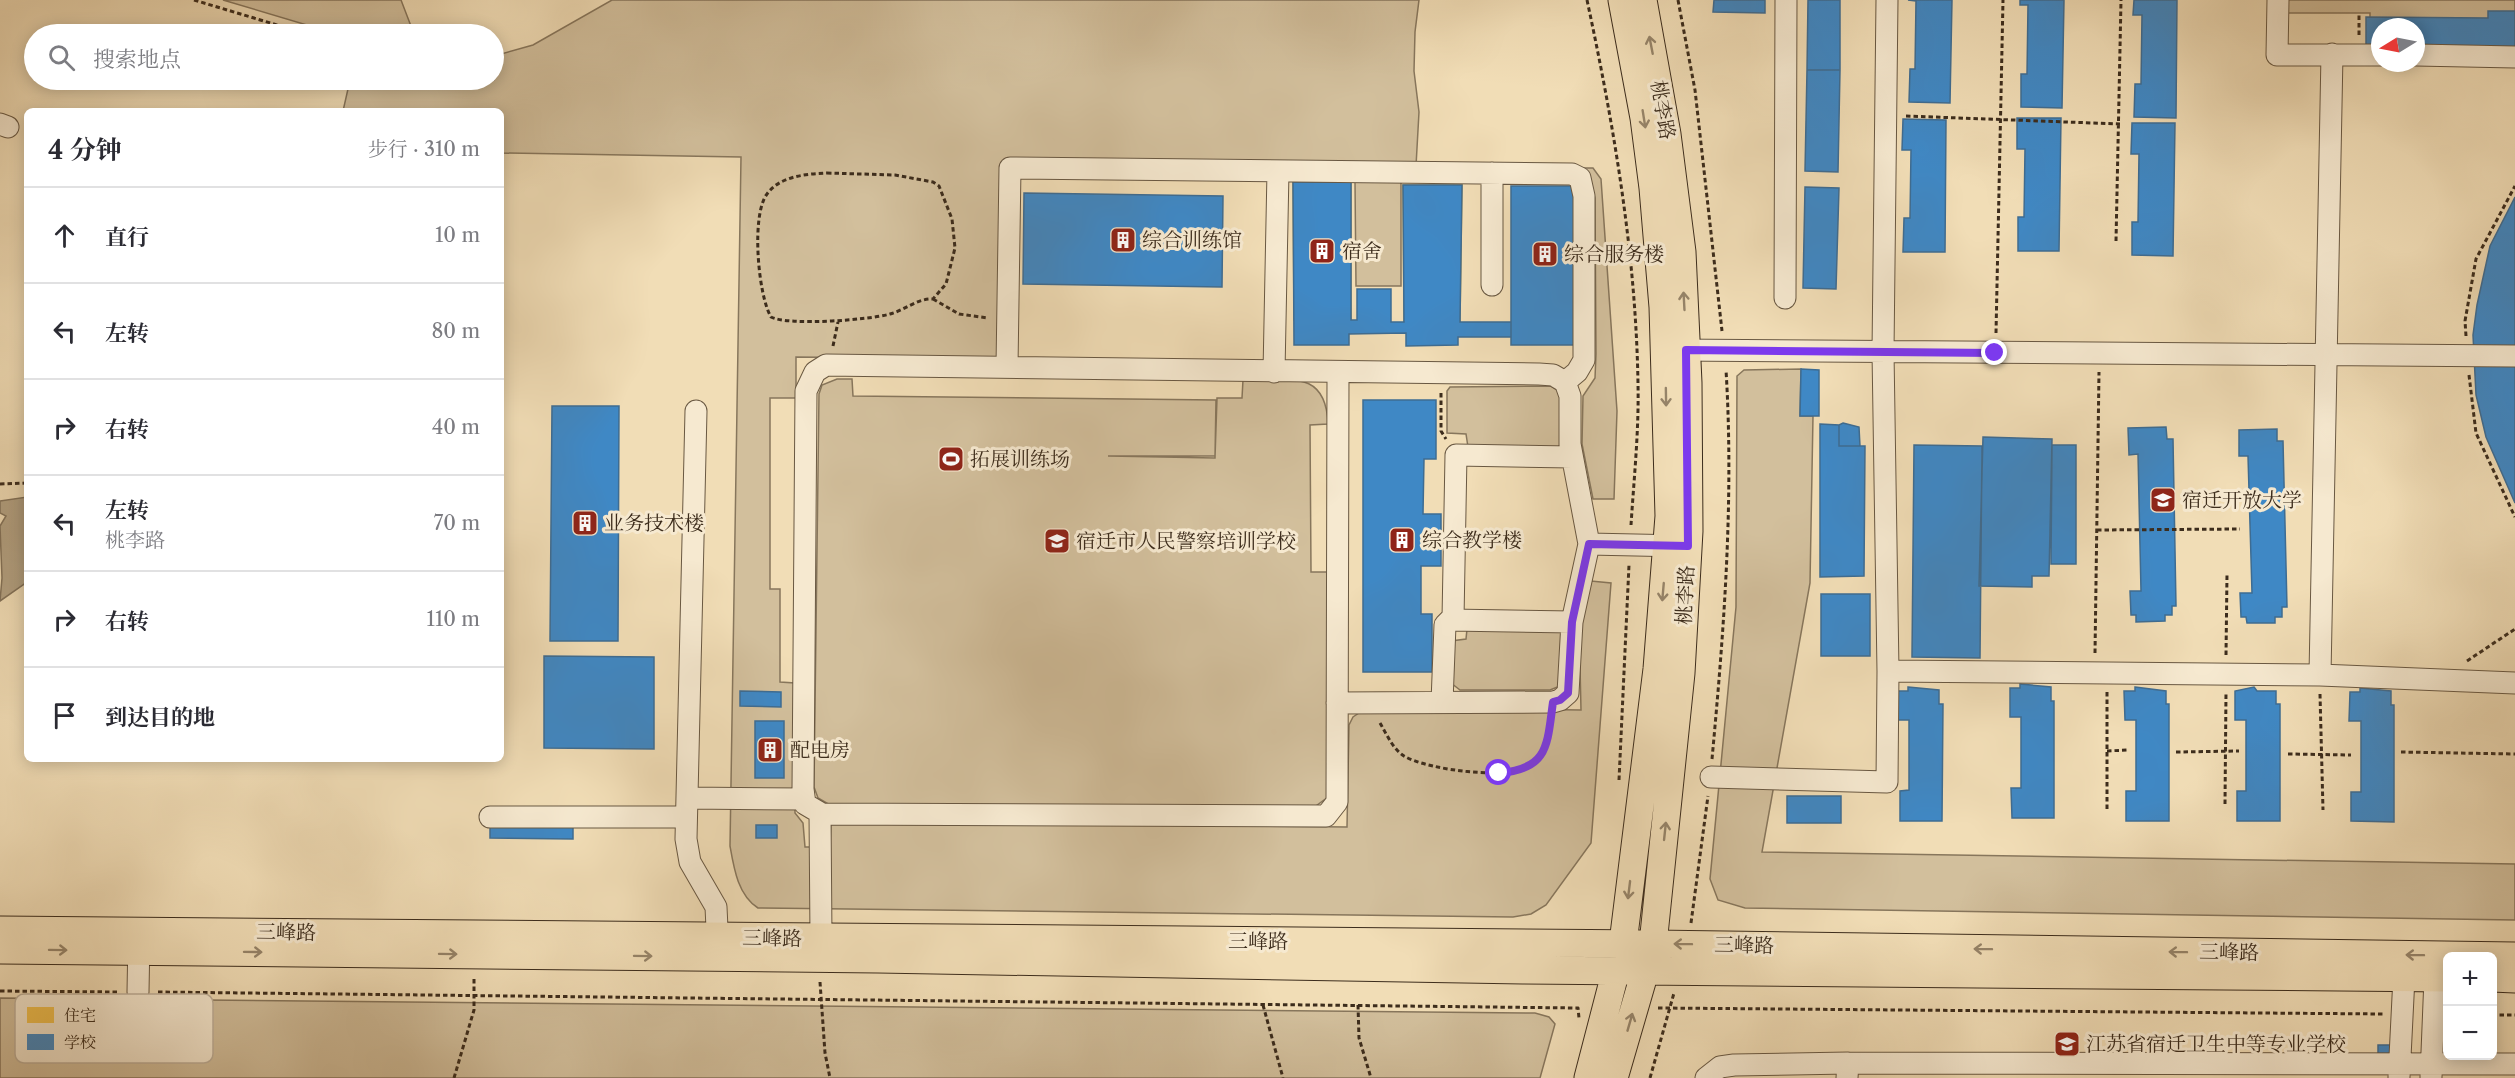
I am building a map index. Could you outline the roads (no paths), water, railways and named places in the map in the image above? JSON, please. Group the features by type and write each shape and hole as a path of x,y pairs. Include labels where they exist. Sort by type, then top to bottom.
{"main road":[{"name":"桃李路","path":"1622,0 1644,118 1676,350"},
{"name":"桃李路","path":"1614,1078 1653,944 1681,673 1677,546 1676,350 1682,252 1668,134 1643,0"},
{"name":"桃李路","path":"1588,1078 1623,943 1657,669 1677,546"},
{"name":"三峰路","path":"0,930 139,941 475,954 717,947"},
{"name":"三峰路","path":"0,950 139,941 820,948 1623,943 2515,956"},
{"name":"三峰路","path":"820,948 1616,971 2441,978"},
{"path":"2497,978 2515,979"}],"lane":[{"path":"1785,298 1786,0"},
{"path":"1711,777 1887,782 1888,671 1883,352 1887,0"},
{"path":"2278,0 2277,55 2371,55"},
{"path":"2320,675 2332,54"},
{"path":"2425,55 2515,57"},
{"path":"1007,367 1010,168 1572,174 1580,178 1584,196 1584,360 1577,372 1565,382"},
{"path":"1274,372 1278,171"},
{"path":"1492,173 1492,285"},
{"path":"1676,350 2515,356"},
{"path":"1337,703 1553,702 1560,700 1568,693 1572,622 1589,544 1572,457 1570,396 1565,382 1553,375 1539,374 826,365 815,372 806,391 804,799 812,810 820,813 1326,816 1336,802 1338,373"},
{"path":"696,411 686,807 687,852 716,907 717,947"},
{"path":"1453,619 1456,455 1572,457"},
{"path":"1589,544 1677,546"},
{"path":"1442,702 1445,625 1453,619 1572,622"},
{"path":"1888,671 2320,675 2515,683"},
{"path":"490,817 804,799"},
{"path":"820,813 820,948"},
{"path":"138,992 139,941"},
{"path":"2400,1071 2404,977"},
{"path":"2432,1071 2441,978"},
{"path":"1706,1078 1720,1067 1727,1066 1847,1070 2432,1071 2515,1064"}],"place":[{"name":"综合训练馆","path":"1123,240"},
{"name":"宿舍","path":"1322,251"},
{"name":"综合服务楼","path":"1545,254"},
{"name":"拓展训练场","path":"951,459"},
{"name":"宿迁开放大学","path":"2163,500"},
{"name":"业务技术楼","path":"585,523"},
{"name":"综合教学楼","path":"1402,540"},
{"name":"宿迁市人民警察培训学校","path":"1057,541"},
{"name":"配电房","path":"770,750"},
{"name":"江苏省宿迁卫生中等专业学校","path":"2067,1044"}]}
